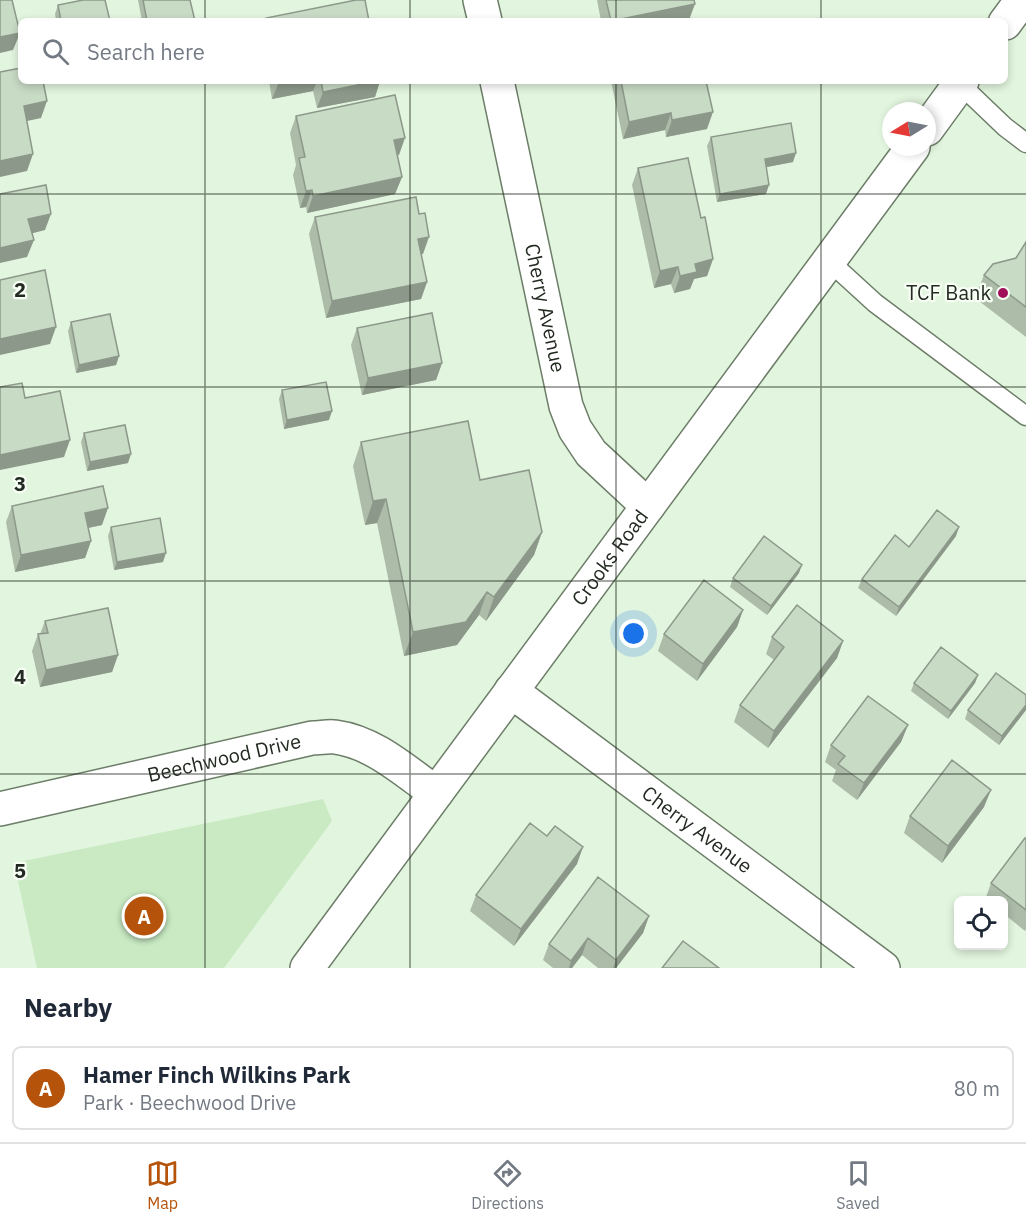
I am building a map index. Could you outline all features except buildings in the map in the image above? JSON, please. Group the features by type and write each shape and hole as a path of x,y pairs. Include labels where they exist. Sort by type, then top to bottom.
{"street":[{"path":"480,0 483,18"},
{"path":"1008,19 1022,0"},
{"name":"Cherry Avenue","path":"498,84 566,406 575,429 591,453 648,506"},
{"path":"936,117 960,84"},
{"name":"Crooks Road","path":"307,968 907,156"},
{"name":"Cherry Avenue","path":"511,691 883,968"},
{"name":"Beechwood Drive","path":"0,809 312,738 334,737 354,741 371,749 436,793"}],"lane":[{"path":"963,84 1005,127 1026,143"},
{"path":"829,261 875,303 1026,416"}],"green space":[{"path":"323,799 332,821 224,968 37,968 14,863"}],"place":[{"name":"TCF Bank","path":"1003,293"},
{"name":"Hamer Finch Wilkins Park","path":"144,916"}]}
